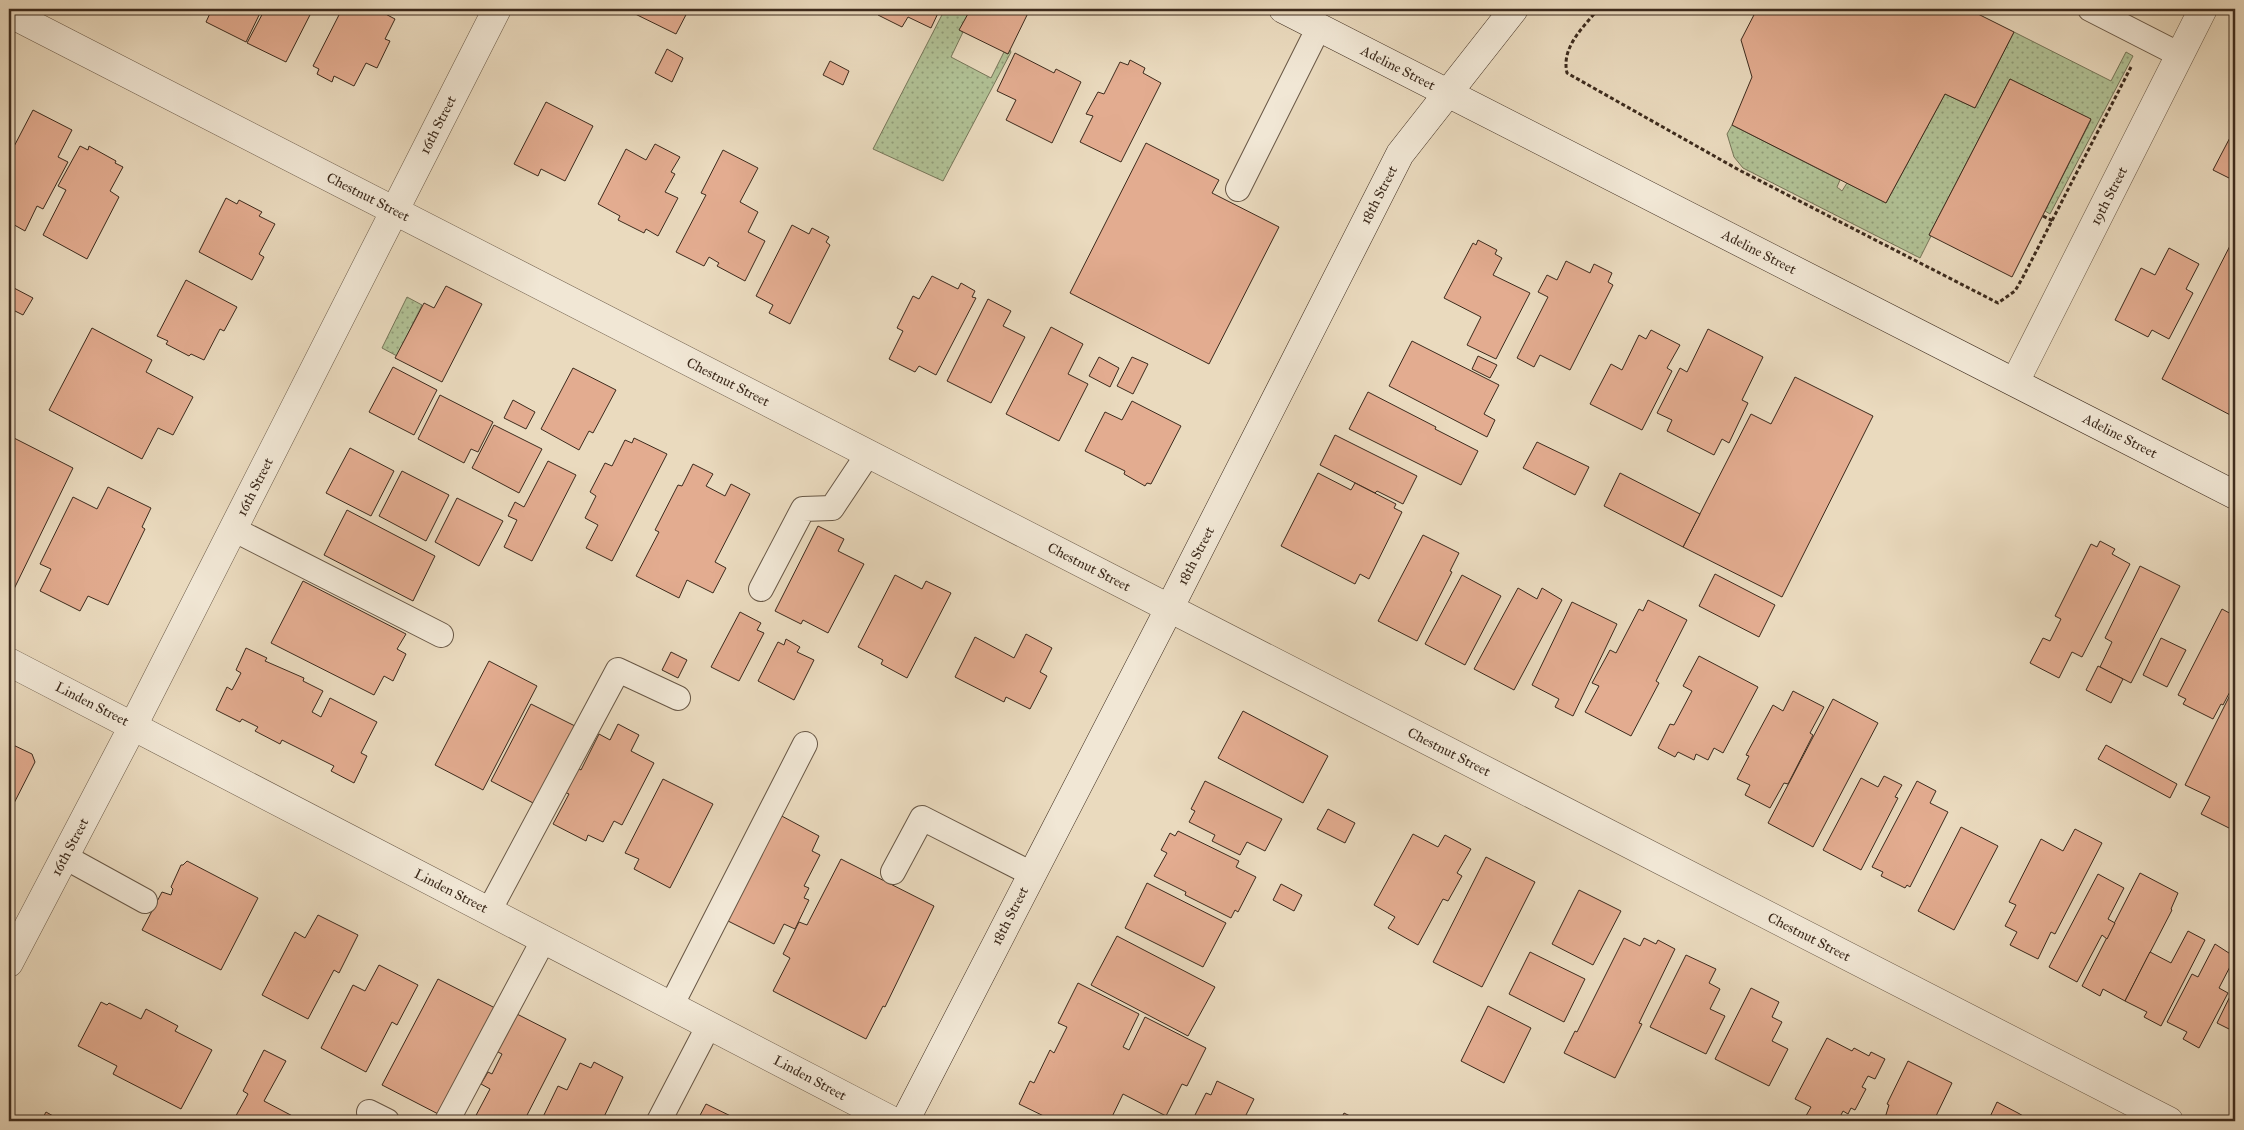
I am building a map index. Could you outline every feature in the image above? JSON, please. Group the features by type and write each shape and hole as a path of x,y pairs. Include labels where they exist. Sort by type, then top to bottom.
{"street":[{"name":"16th Street","path":"9,963 133,726 497,9"},
{"name":"Adeline Street","path":"1283,9 2235,495"},
{"name":"18th Street","path":"905,1121 1169,609 1400,154 1446,93 1514,9"},
{"name":"19th Street","path":"2015,382 2203,9"},
{"name":"Chestnut Street","path":"9,13 2169,1121"},
{"name":"Linden Street","path":"9,662 894,1121"}],"lane":[{"path":"2090,9 2180,55"},
{"path":"1238,189 1319,27"},
{"path":"760,590 803,509 832,508 868,454"},
{"path":"233,529 441,635"},
{"path":"488,911 618,670 678,698"},
{"path":"671,1006 805,744"},
{"path":"893,872 922,818 1032,874"},
{"path":"65,857 145,901"},
{"path":"447,1121 544,939"},
{"path":"659,1121 709,1025"}],"path":[{"path":"1598,9 1569,47 1565,58 1567,73 1739,170 1998,303 2015,291 2053,221 2146,37"},
{"path":"2043,216 2053,221"}],"green space":[{"path":"945,9 963,9 969,12 960,30 963,32 951,57 991,78 1004,52 1008,54 1010,50 1011,52 943,181 873,149"},
{"path":"2014,32 2111,81 2126,52 2133,56 2050,214 2045,211 2091,120 2010,79 1929,235 1931,236 1920,258 1743,168 1734,157 1727,134 1732,125 1840,180 1837,187 1842,191 1847,183 1886,203 1945,94 1975,108"},
{"path":"407,297 422,305 397,356 382,348"}],"building":[{"path":"212,9 262,9 246,42 206,22"},
{"path":"265,9 313,9 286,62 247,43"},
{"path":"342,9 376,9 395,19 385,39 390,41 377,68 366,63 354,86 334,76 332,82 317,74 319,69 313,66"},
{"path":"625,9 689,9 676,34"},
{"path":"881,9 940,9 931,28 908,17 902,27 878,15"},
{"path":"963,9 1030,9 1008,54 959,30 969,12"},
{"path":"1757,9 1968,9 2014,32 1975,108 1945,94 1886,203 1732,125 1752,77 1741,40"},
{"path":"667,49 683,58 672,82 655,73"},
{"path":"1015,53 1054,73 1056,69 1081,82 1052,143 1006,120 1016,100 997,91"},
{"path":"1130,60 1145,68 1143,73 1161,83 1121,162 1080,142 1093,116 1086,114 1098,92 1104,94 1120,62 1128,65"},
{"path":"830,61 849,71 843,85 823,75"},
{"path":"2010,79 2091,119 2012,277 1929,235"},
{"path":"546,102 593,126 565,181 541,169 538,176 514,164"},
{"path":"33,110 72,130 58,157 68,162 43,209 37,206 25,231 9,222 9,156"},
{"path":"2235,128 2235,181 2213,170"},
{"path":"1146,143 1219,180 1212,193 1279,227 1209,364 1070,293"},
{"path":"655,144 680,157 671,172 675,174 665,192 678,198 658,236 646,229 644,233 618,220 620,216 598,204 626,149 646,160"},
{"path":"80,146 88,150 89,146 123,167 110,191 119,197 87,259 43,235 66,190 58,186"},
{"path":"723,150 758,168 740,202 758,212 748,232 765,241 745,281 717,266 719,263 709,257 704,266 676,252 706,195 701,193"},
{"path":"226,198 237,204 239,200 262,212 259,216 275,224 259,254 264,257 252,280 199,252"},
{"path":"792,225 809,234 812,228 829,237 826,242 830,245 790,324 769,313 773,305 756,296"},
{"path":"2235,236 2235,415 2234,417 2162,379"},
{"path":"1478,240 1497,250 1495,254 1502,258 1493,275 1530,293 1496,359 1467,345 1481,317 1444,298 1473,243 1476,245"},
{"path":"2169,248 2199,264 2186,289 2193,293 2169,339 2152,330 2148,337 2115,320 2141,268 2155,275"},
{"path":"1566,261 1590,273 1594,264 1612,273 1608,282 1613,285 1570,370 1540,355 1534,367 1517,358 1548,297 1538,292 1547,275 1557,280"},
{"path":"932,276 958,289 961,283 975,291 972,297 976,298 936,375 919,366 915,372 889,359 903,331 897,328 913,296 919,299"},
{"path":"186,280 237,307 224,331 220,329 204,360 191,354 189,356 166,344 168,341 157,336"},
{"path":"446,286 482,304 442,382 395,358 424,303 434,308"},
{"path":"14,288 33,298 23,315 9,308 9,299"},
{"path":"988,299 1011,311 1003,326 1025,337 991,403 947,381"},
{"path":"1051,327 1083,344 1068,374 1088,384 1059,441 1006,414"},
{"path":"92,328 152,360 146,372 193,397 173,435 158,428 142,459 49,410"},
{"path":"1708,329 1763,357 1742,400 1748,403 1729,443 1722,439 1714,455 1667,431 1672,420 1657,413 1680,368 1687,372"},
{"path":"1651,330 1680,345 1667,368 1672,371 1642,430 1590,404 1611,364 1622,370 1639,335 1646,339"},
{"path":"1412,341 1499,385 1484,414 1495,420 1487,437 1389,386"},
{"path":"1478,356 1497,365 1490,378 1472,369"},
{"path":"1099,357 1119,368 1110,387 1089,376"},
{"path":"1132,357 1148,364 1133,394 1117,386"},
{"path":"393,367 437,390 414,435 369,412"},
{"path":"573,368 616,390 593,433 589,431 579,450 541,429"},
{"path":"1795,377 1873,416 1782,597 1683,547 1751,414 1771,424"},
{"path":"1368,392 1478,451 1461,485 1349,429"},
{"path":"440,395 493,422 478,452 471,449 464,463 418,439"},
{"path":"513,400 535,412 526,429 504,418"},
{"path":"1132,401 1181,426 1151,484 1147,483 1145,486 1124,474 1125,471 1085,451 1105,412 1122,420"},
{"path":"494,425 542,449 519,493 472,468"},
{"path":"1335,435 1417,476 1403,504 1377,491 1375,493 1320,465"},
{"path":"12,437 73,468 14,589 9,586 9,443"},
{"path":"634,438 667,454 612,561 586,548 598,525 585,518 596,496 590,492 605,463 612,466 625,440 632,443"},
{"path":"1537,442 1589,467 1575,495 1523,468"},
{"path":"350,448 394,471 371,516 326,493"},
{"path":"548,461 576,475 532,561 504,547 517,520 508,516 515,502 524,507"},
{"path":"693,464 713,474 706,486 725,496 731,484 750,494 715,562 726,568 713,593 687,580 679,598 636,576 659,532 655,530 678,485 682,486"},
{"path":"402,471 449,495 426,541 379,516"},
{"path":"1318,473 1351,490 1355,483 1396,504 1394,508 1402,512 1369,579 1360,574 1355,584 1281,546"},
{"path":"1620,473 1700,514 1683,547 1604,506"},
{"path":"108,487 151,508 142,527 145,529 108,605 88,596 80,611 40,591 51,569 40,564 73,497 97,509"},
{"path":"457,498 503,521 479,566 435,542"},
{"path":"347,510 435,556 413,601 324,555"},
{"path":"818,526 844,539 838,551 864,564 828,633 803,620 801,624 775,611"},
{"path":"1423,535 1459,553 1450,571 1452,572 1417,641 1378,621"},
{"path":"2100,541 2115,549 2112,554 2130,564 2082,657 2072,652 2059,678 2030,663 2043,638 2050,641 2061,619 2055,616 2091,544 2097,547"},
{"path":"2140,566 2180,586 2131,683 2100,667 2112,642 2105,638"},
{"path":"1715,574 1775,605 1759,637 1699,606"},
{"path":"895,575 922,589 926,581 951,593 907,678 881,664 883,660 858,647"},
{"path":"1462,575 1501,596 1465,665 1425,644"},
{"path":"303,581 406,634 397,649 406,654 393,681 384,676 374,695 271,643"},
{"path":"1518,588 1537,599 1542,588 1562,600 1514,690 1474,669"},
{"path":"1648,600 1687,620 1656,681 1659,683 1631,736 1585,712 1599,686 1592,683 1610,650 1616,653 1639,609 1643,611"},
{"path":"1572,602 1617,624 1573,716 1555,707 1559,699 1532,685"},
{"path":"2222,609 2233,615 2235,611 2235,682 2213,719 2183,704 2186,699 2178,695"},
{"path":"740,612 761,623 757,630 764,633 739,681 711,667"},
{"path":"1026,634 1052,648 1040,672 1047,676 1030,709 1006,697 1004,702 955,677 975,637 1014,658"},
{"path":"2161,638 2186,650 2167,687 2143,675"},
{"path":"786,639 800,647 797,652 814,660 794,700 758,681 778,642 784,645"},
{"path":"246,648 267,658 265,661 304,678 303,681 323,691 312,712 321,717 330,698 377,722 361,753 367,756 354,783 331,771 334,766 282,740 280,744 255,731 258,727 242,719 240,722 216,710 227,687 232,690 241,673 236,670"},
{"path":"671,652 687,660 678,678 662,670"},
{"path":"1699,656 1758,687 1723,753 1714,748 1708,760 1696,754 1694,760 1678,752 1675,757 1658,748 1670,724 1674,725 1692,691 1683,686"},
{"path":"489,661 537,686 483,790 435,765"},
{"path":"2098,666 2123,679 2111,703 2086,690"},
{"path":"2235,685 2235,831 2201,814 2210,797 2185,785"},
{"path":"1793,691 1824,707 1810,733 1813,735 1788,784 1784,783 1770,808 1745,795 1750,785 1737,779 1749,756 1746,755 1773,705 1783,711"},
{"path":"1833,699 1878,723 1813,847 1768,823"},
{"path":"531,704 575,726 535,804 491,781"},
{"path":"1243,711 1328,756 1303,803 1218,758"},
{"path":"618,724 639,735 631,751 654,763 622,825 614,821 603,842 588,835 586,841 553,824 569,794 562,791 574,766 581,770 599,734 610,740"},
{"path":"9,743 32,754 35,762 9,813"},
{"path":"2106,745 2177,784 2170,798 2098,759"},
{"path":"1884,776 1902,785 1895,797 1898,798 1861,870 1823,850 1861,778 1878,787"},
{"path":"663,779 713,804 670,888 634,869 639,859 625,853"},
{"path":"1205,781 1282,819 1265,851 1247,842 1240,855 1212,841 1215,835 1189,822 1195,811 1191,809"},
{"path":"1917,781 1936,791 1930,803 1948,812 1910,887 1907,885 1905,888 1881,876 1883,872 1872,867"},
{"path":"1328,809 1355,823 1345,843 1317,829"},
{"path":"778,814 819,836 812,851 820,855 804,886 809,888 804,898 809,900 795,929 784,924 774,944 724,919"},
{"path":"1961,827 1998,846 1954,930 1918,911"},
{"path":"2075,829 2102,843 2055,934 2051,932 2038,959 2010,945 2017,932 2005,926 2016,905 2009,902 2041,839 2063,851"},
{"path":"1178,831 1239,861 1236,867 1256,877 1238,912 1235,910 1231,918 1185,895 1186,892 1154,876 1167,853 1161,850 1170,833 1175,836"},
{"path":"1413,834 1438,847 1445,835 1471,849 1457,873 1462,876 1448,901 1443,899 1418,945 1388,928 1395,917 1374,905"},
{"path":"1486,857 1535,882 1482,987 1433,962"},
{"path":"841,859 934,906 885,1007 883,1006 866,1039 773,991 790,958 783,954 799,922 807,925"},
{"path":"187,861 258,898 221,970 142,930 162,892 171,895 173,889 171,887 181,865"},
{"path":"2140,873 2178,893 2172,910 2125,1001 2103,989 2100,996 2082,986"},
{"path":"2098,874 2124,888 2108,919 2115,923 2107,939 2102,935 2077,982 2049,967"},
{"path":"1147,883 1226,923 1203,967 1125,928"},
{"path":"1281,884 1302,895 1294,911 1273,900"},
{"path":"1579,890 1621,911 1593,965 1552,944"},
{"path":"318,915 358,935 339,973 334,970 308,1019 262,995 295,932 305,938"},
{"path":"2188,931 2205,940 2161,1026 2144,1017 2147,1012 2125,1001 2150,952 2171,963"},
{"path":"1117,936 1215,987 1188,1036 1091,985"},
{"path":"1624,938 1640,946 1644,938 1656,944 1658,940 1675,949 1639,1023 1642,1024 1615,1078 1564,1053 1575,1031 1577,1032"},
{"path":"2215,944 2235,957 2219,988 2228,993 2199,1048 2183,1039 2187,1032 2167,1022 2192,974 2198,977"},
{"path":"1530,952 1585,979 1564,1022 1509,994"},
{"path":"1686,955 1716,969 1709,983 1720,989 1710,1009 1725,1016 1706,1054 1650,1027"},
{"path":"379,965 418,985 397,1025 392,1022 366,1072 321,1048 353,985 365,991"},
{"path":"438,979 499,1010 444,1117 382,1085"},
{"path":"1078,983 1139,1014 1123,1047 1129,1050 1145,1017 1206,1048 1187,1086 1182,1084 1166,1116 1123,1094 1110,1121 1054,1121 1019,1104 1030,1081 1034,1083 1050,1050 1054,1053 1067,1027 1058,1023"},
{"path":"2235,986 2235,1032 2217,1023"},
{"path":"1751,988 1779,1002 1772,1017 1782,1022 1772,1041 1788,1049 1769,1086 1715,1059"},
{"path":"101,1002 107,1005 109,1003 141,1019 146,1009 178,1026 175,1031 212,1050 181,1109 113,1074 117,1066 78,1046"},
{"path":"1488,1006 1531,1028 1504,1083 1461,1061"},
{"path":"513,1012 566,1039 524,1121 473,1121 490,1089 481,1084 488,1072 492,1074 502,1054 494,1050"},
{"path":"1827,1038 1852,1051 1854,1048 1869,1056 1871,1052 1885,1059 1875,1079 1868,1076 1862,1087 1866,1089 1855,1110 1851,1108 1848,1114 1843,1111 1838,1121 1803,1121 1811,1107 1795,1099"},
{"path":"264,1050 286,1061 264,1101 302,1121 233,1121 248,1094 243,1091"},
{"path":"1908,1061 1952,1083 1936,1116 1941,1119 1940,1121 1884,1121 1889,1105 1887,1104"},
{"path":"594,1062 623,1077 602,1121 541,1121 558,1086 567,1090 580,1063 591,1068"},
{"path":"1217,1081 1254,1099 1243,1121 1192,1121 1206,1093 1211,1095"},
{"path":"1997,1102 2018,1113 2032,1121 1988,1121"},
{"path":"706,1104 741,1121 697,1121"},
{"path":"46,1112 62,1121 41,1121"},
{"path":"1344,1113 1360,1121 1340,1121"}]}
